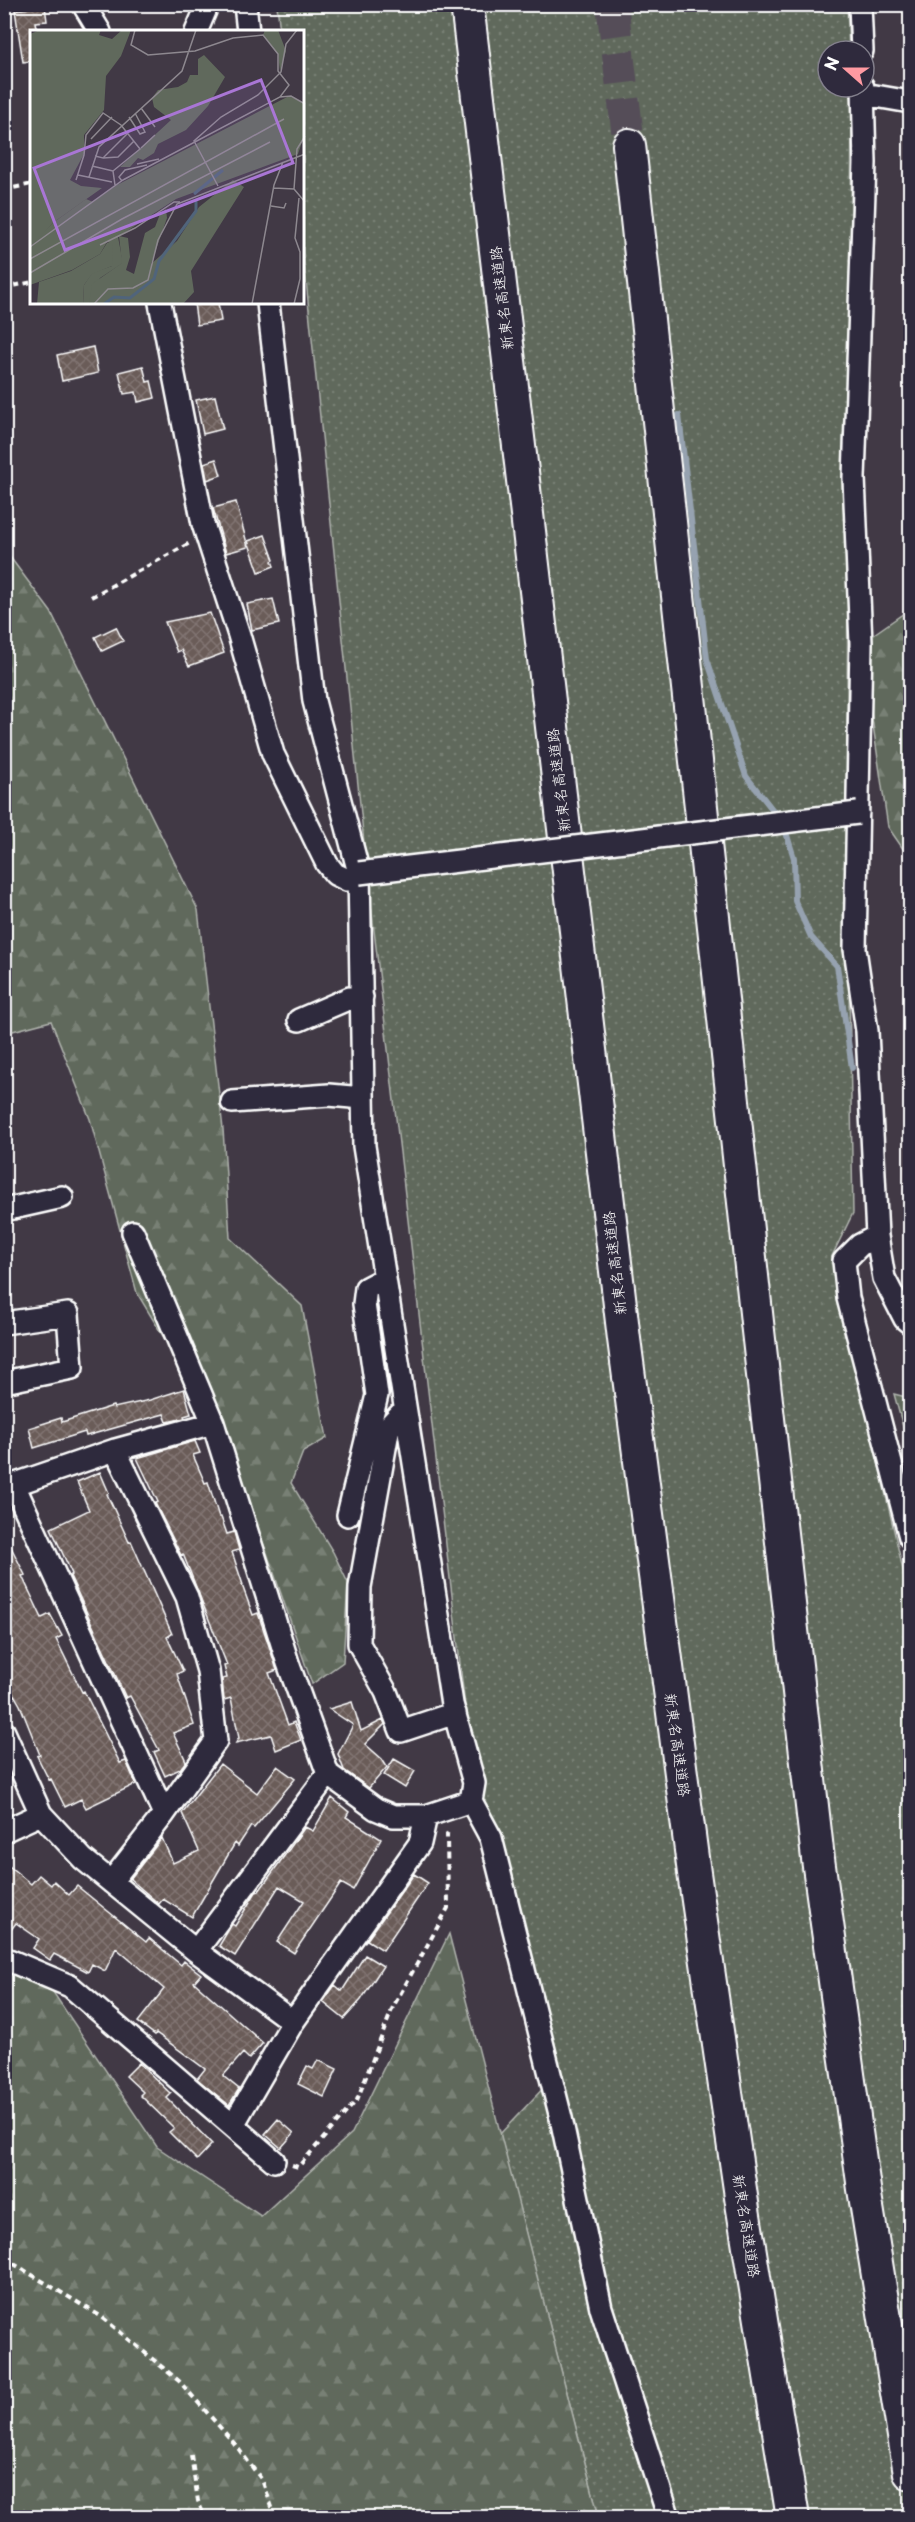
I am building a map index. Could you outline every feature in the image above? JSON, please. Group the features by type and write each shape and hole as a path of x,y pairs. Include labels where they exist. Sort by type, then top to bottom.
{"highway":[{"name":"新東名高速道路","path":"467,4 625,1351 694,1873 741,2203 792,2517"},
{"path":"629,144 756,1322 819,1859 864,2189 910,2473"}],"street":[{"path":"83,4 99,30"},
{"path":"197,30 208,4"},
{"path":"245,4 248,30"},
{"path":"860,4 861,39"},
{"path":"876,93 910,102"},
{"path":"863,99 865,163 854,478 861,643 855,949 867,1031 878,1236 884,1278 905,1319 910,1323"},
{"path":"160,304 206,534 239,634 273,754 327,864 335,874 347,879 359,873 858,813"},
{"path":"268,304 314,701 359,873 364,1146 452,1704 474,1783 471,1802 491,1838 561,2118 601,2308 669,2517"},
{"path":"299,1020 350,998 362,997"},
{"path":"232,1102 329,1095 363,1098"},
{"path":"4,1210 62,1197"},
{"path":"133,1232 213,1423 288,1663 328,1774 376,1809 393,1816 426,1816 471,1802"},
{"path":"878,1236 860,1245 844,1261 846,1280 848,1298 910,1538"},
{"path":"348,1515 377,1395 364,1304 366,1287 385,1278"},
{"path":"4,1323 68,1314 72,1368 4,1382"},
{"path":"405,1409 389,1426 360,1587 359,1644 386,1692 401,1731 455,1713"},
{"path":"164,1814 9,1486 115,1450 213,1423"},
{"path":"111,1882 164,1814 216,1741 208,1671 187,1597 115,1450"},
{"path":"4,1732 41,1814 83,1859 196,1951 293,2022"},
{"path":"196,1951 328,1774"},
{"path":"4,1831 41,1814"},
{"path":"233,2125 293,2022 420,1843 426,1816"},
{"path":"4,1958 70,1986 274,2161"}],"path":[{"path":"4,190 30,184"},
{"path":"4,288 30,282"},
{"path":"91,597 206,534"},
{"path":"274,2161 298,2167 357,2100 393,2007 448,1908 447,1834 471,1802"},
{"path":"4,2258 102,2317 179,2381 234,2443 262,2480 276,2517"},
{"path":"191,2455 198,2501 204,2517"}],"green space":[{"path":"277,5 847,5 848,39 816,39 816,99 852,99 852,105 846,820 853,1213 831,1258 910,1600 910,2517 599,2517 500,2134 551,2080 474,1783 366,862 304,262 304,30 280,30"},
{"path":"4,549 51,612 198,910 223,1129 230,1238 302,1306 327,1438 303,1452 291,1483 333,1552 348,1583 343,1662 312,1684 266,1550 199,1396 137,1293 90,1119 51,1021 5,1033"},
{"path":"910,609 910,859 888,827 861,643"},
{"path":"894,1394 910,1398 910,1452"},
{"path":"449,1934 599,2517 5,2517 4,1969 51,1989 157,2147 261,2216 352,2133"}],"building":[{"path":"45,6 47,21 35,22 37,30 30,30 30,61 23,62 15,10"},
{"path":"194,304 218,304 221,321 197,325"},
{"path":"93,347 98,373 62,381 57,355"},
{"path":"143,366 147,382 151,381 155,398 138,402 136,392 124,394 119,372"},
{"path":"215,396 223,429 203,434 196,400"},
{"path":"216,459 221,475 207,480 204,463"},
{"path":"236,502 248,547 226,553 213,508"},
{"path":"265,535 274,566 259,572 248,541"},
{"path":"273,599 279,624 252,630 247,604"},
{"path":"210,613 224,653 189,666 181,650 177,652 165,622"},
{"path":"116,627 123,641 102,651 95,637"},
{"path":"184,1389 191,1414 184,1416 185,1418 167,1422 164,1414 86,1436 85,1432 34,1448 29,1428 61,1418 62,1422 113,1406 114,1408 150,1400"},
{"path":"195,1441 200,1453 193,1455 205,1483 208,1482 219,1517 221,1517 227,1534 234,1532 239,1550 232,1552 242,1585 253,1615 258,1613 277,1670 269,1673 288,1725 294,1722 301,1740 276,1750 271,1735 236,1743 239,1738 231,1698 224,1700 222,1679 227,1678 224,1666 227,1665 183,1554 181,1555 155,1503 158,1502 137,1458"},
{"path":"100,1472 109,1493 107,1494 129,1542 131,1541 172,1634 167,1637 183,1671 177,1674 194,1725 173,1733 186,1761 180,1769 165,1776 154,1752 159,1750 130,1696 126,1698 70,1576 72,1574 51,1528 89,1510 77,1482"},
{"path":"4,1533 25,1575 22,1576 42,1618 50,1614 62,1636 56,1639 82,1692 84,1691 120,1763 126,1761 136,1784 86,1808 81,1799 65,1807 37,1756 40,1755 20,1705 4,1677"},
{"path":"352,1702 361,1731 383,1720 385,1724 365,1744 382,1759 387,1767 369,1788 344,1770 338,1754 353,1725 329,1709"},
{"path":"394,1759 415,1771 405,1788 384,1775"},
{"path":"220,1764 257,1793 277,1766 295,1779 254,1828 251,1826 238,1846 235,1843 192,1917 163,1899 159,1904 130,1879 162,1838 173,1863 199,1851 182,1813"},
{"path":"332,1798 349,1812 346,1817 381,1839 353,1890 341,1883 294,1953 277,1942 304,1901 279,1886 235,1956 219,1946 232,1924 235,1926 256,1892 305,1827 313,1831"},
{"path":"4,1862 31,1884 39,1875 51,1885 54,1881 69,1895 77,1886 146,1942 149,1938 181,1965 184,1961 201,1974 194,1982 263,2043 249,2059 243,2053 223,2076 239,2089 229,2105 197,2079 205,2069 138,2022 164,1989 116,1948 105,1971 92,1964 88,1972 54,1954 50,1960 33,1948 39,1939 16,1923 4,1939"},
{"path":"414,1874 428,1883 383,1950 367,1940"},
{"path":"365,1955 383,1966 361,2000 344,2019 323,2002 335,1985 342,1991"},
{"path":"318,2060 337,2069 324,2097 298,2084 307,2066 313,2069"},
{"path":"139,2063 171,2094 167,2098 212,2144 197,2160 169,2132 174,2128 140,2095 143,2092 126,2076"},
{"path":"278,2119 294,2133 281,2148 265,2134"}],"waterway":[{"path":"679,415 707,659 746,776 779,818"},
{"path":"784,826 794,858 795,901 811,937 837,966 852,1068"}],"tunnel":[{"path":"612,4 629,145"}]}
